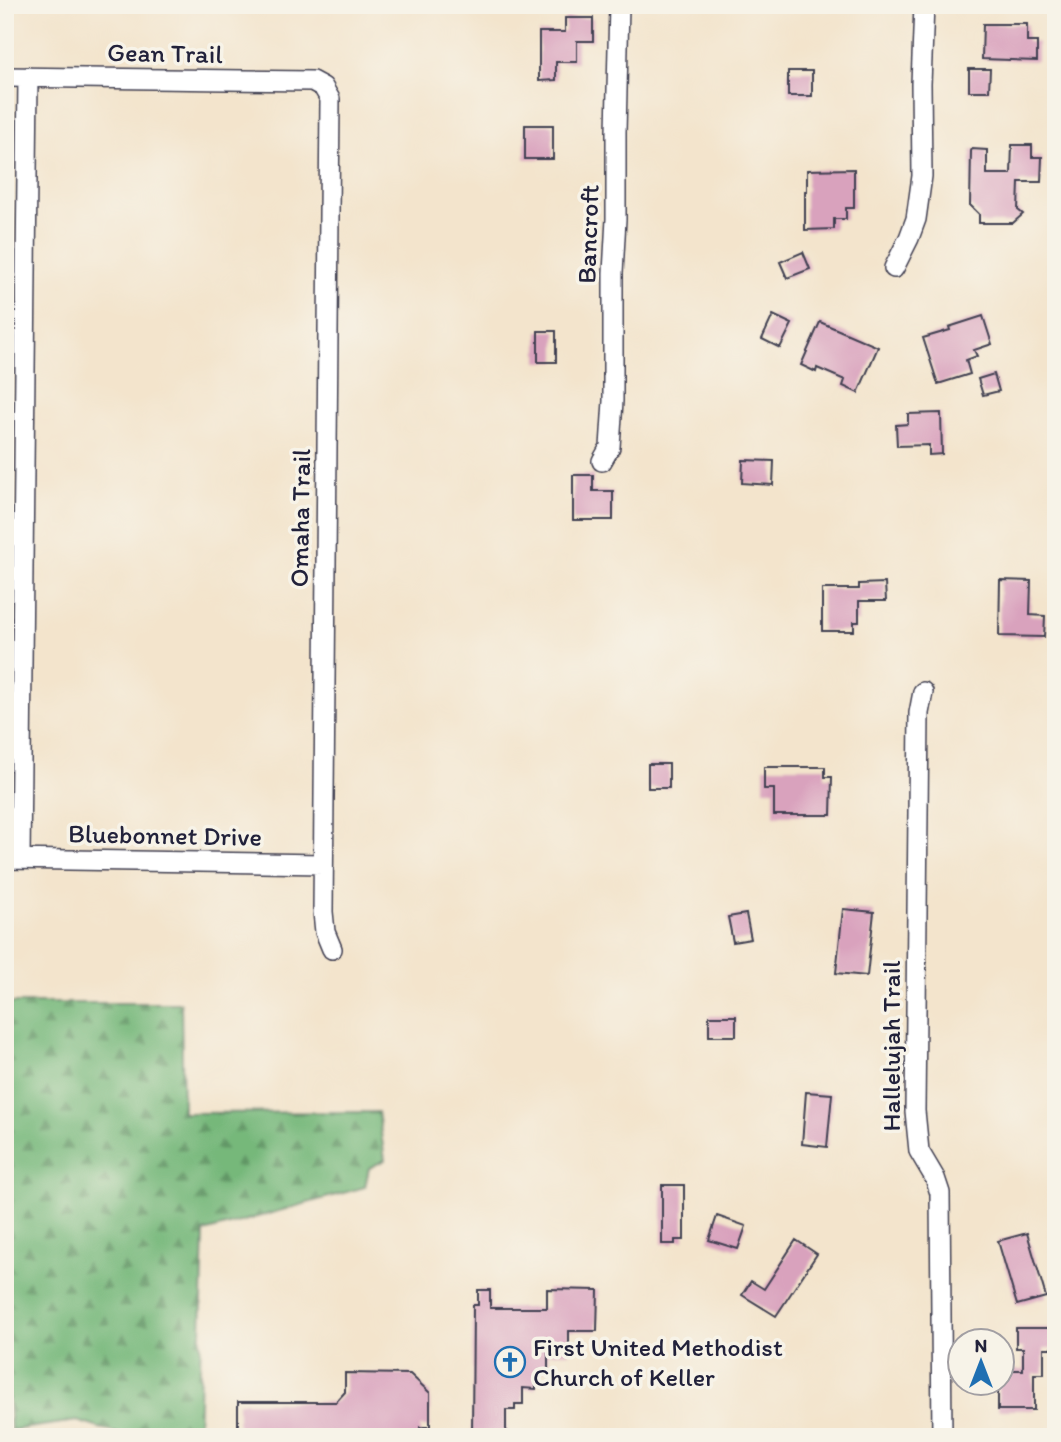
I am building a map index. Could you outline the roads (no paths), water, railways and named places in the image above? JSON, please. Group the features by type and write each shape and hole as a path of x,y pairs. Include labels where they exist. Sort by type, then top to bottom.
{"street":[{"name":"Bancroft","path":"602,461 610,447 613,401 612,273 617,219 619,5"},
{"path":"894,268 916,219 922,176 924,5"},
{"name":"Gean Trail","path":"5,77 312,81 323,87"},
{"path":"12,859 28,77"},
{"name":"Omaha Trail","path":"323,87 330,99 323,920 332,949"},
{"name":"Hallelujah Trail","path":"922,692 919,713 915,1111 919,1152 935,1178 940,1193 942,1437"},
{"name":"Bluebonnet Drive","path":"12,859 323,864"}],"place":[{"name":"First United Methodist Church of Keller","path":"510,1362"}]}
